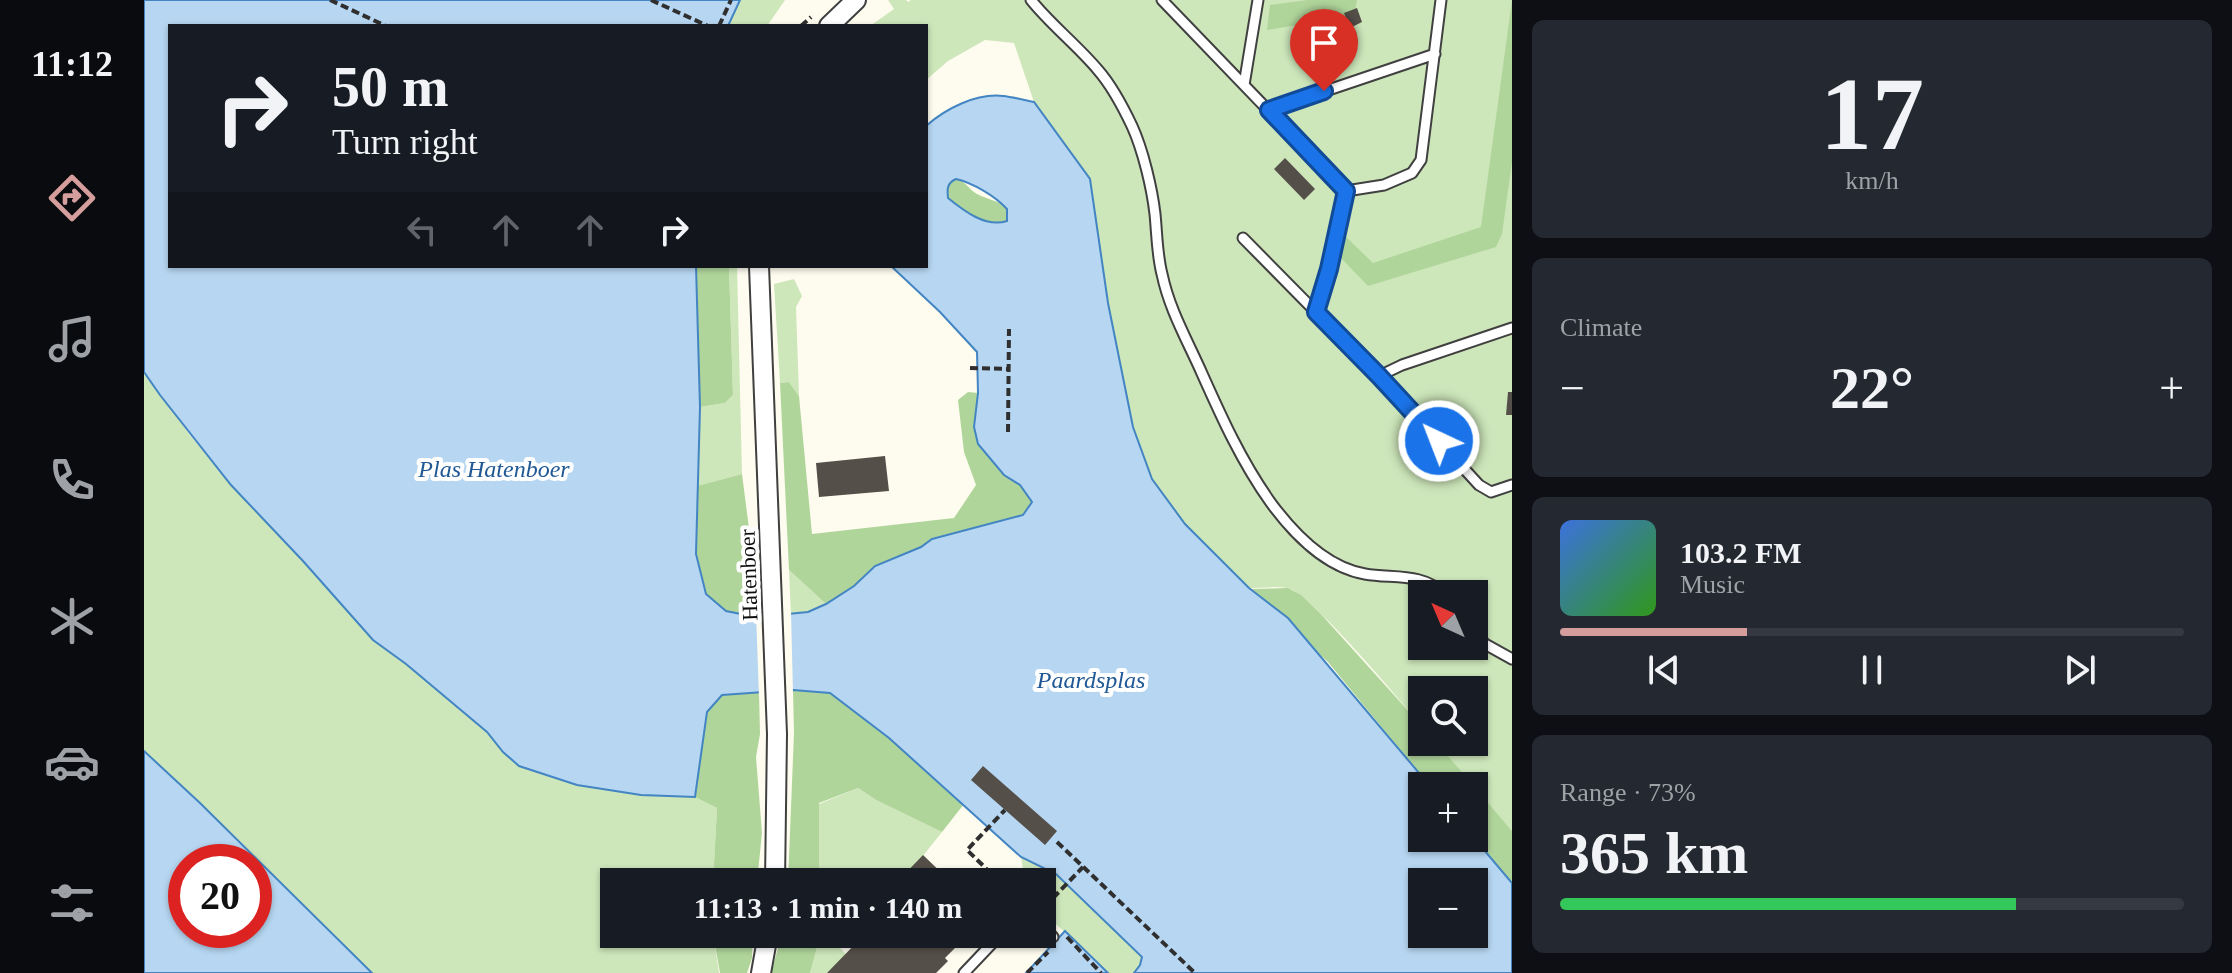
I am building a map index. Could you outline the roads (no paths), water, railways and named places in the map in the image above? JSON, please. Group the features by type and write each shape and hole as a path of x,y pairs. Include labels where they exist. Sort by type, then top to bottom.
{"street":[{"path":"831,24 856,0"},
{"name":"Hatenboer","path":"759,268 777,734 775,868"},
{"path":"761,973 765,948"}],"lane":[{"path":"1031,0 1098,70 1119,100 1134,130 1154,210 1161,273 1171,306 1238,453 1272,504 1321,556 1342,568 1365,575 1422,580"},
{"path":"1162,0 1346,191"},
{"path":"1244,85 1258,0"},
{"path":"1346,191 1384,185 1412,173 1421,160 1441,0"},
{"path":"1269,110 1435,54"},
{"path":"1316,312 1346,191"},
{"path":"1243,238 1379,376 1479,485 1491,492 1512,485"},
{"path":"1379,376 1402,365 1512,328"},
{"path":"1488,646 1512,659"},
{"path":"964,973 988,948"}],"water":[{"path":"144,0 740,0 729,24 168,24 168,268 696,268 700,407 696,554 706,594 726,611 756,617 808,612 854,586 875,566 921,547 932,539 1023,515 1032,502 1020,485 1004,475 978,444 974,427 978,393 977,352 893,268 928,268 928,124 952,108 982,97 1003,96 1034,102 1090,179 1108,303 1133,427 1152,479 1185,524 1249,588 1288,618 1418,772 1408,772 1408,852 1486,852 1512,883 1512,973 1134,973 1142,957 1056,874 1056,868 1044,868 1021,857 889,738 830,693 793,690 722,695 707,712 695,797 641,795 577,785 519,766 487,732 373,640 231,485 144,372","holes":["956,179 996,199 1007,209 1007,221 991,222 968,213 948,198 948,187"]},
{"path":"144,751 241,844 168,844 168,948 272,948 272,874 372,973 144,973"},
{"path":"1065,931 1108,973 1026,973 1049,948 1056,948 1056,941"}],"water label":[{"name":"Plas Hatenboer","path":"494,469"},
{"name":"Paardsplas","path":"1091,680"}]}
